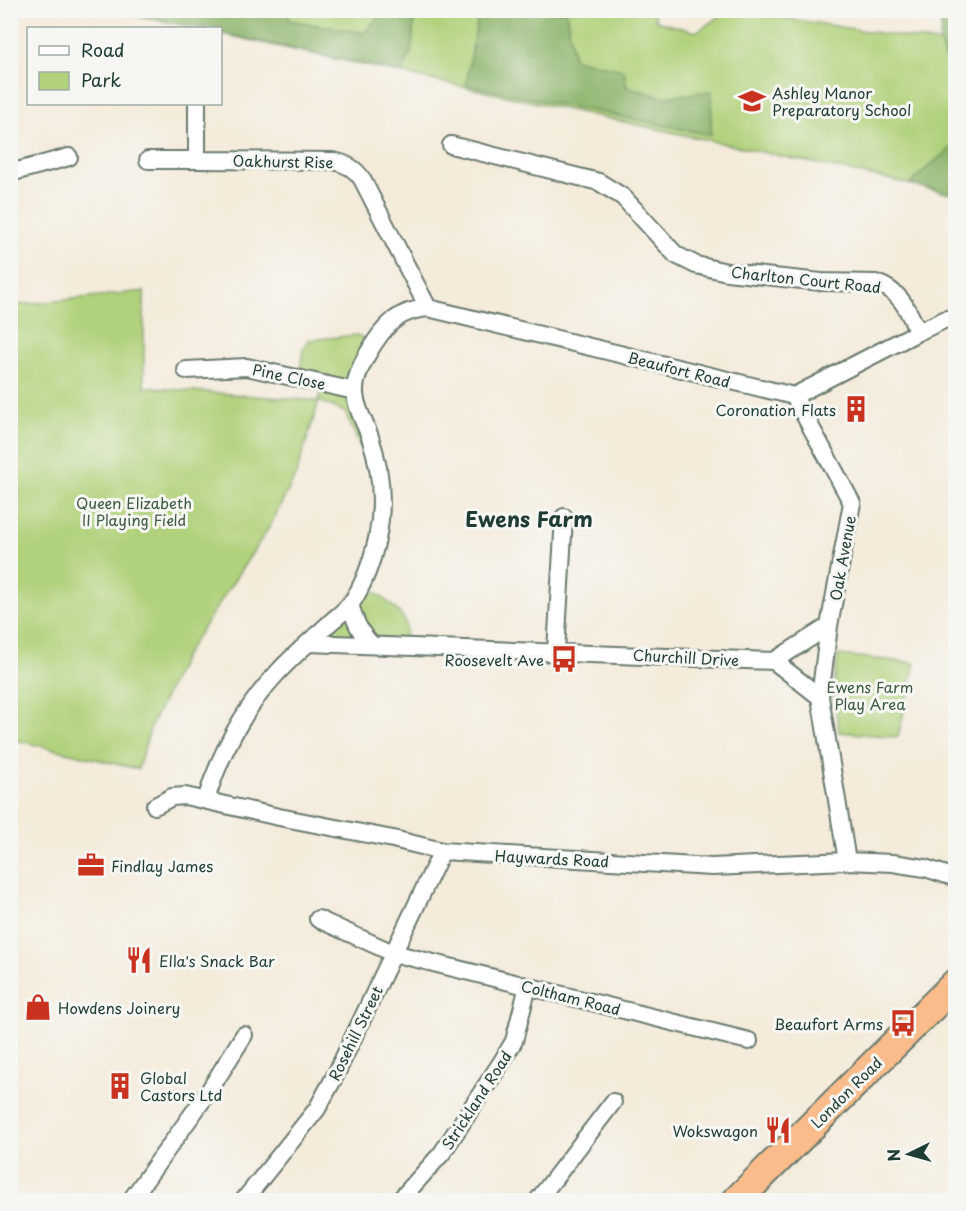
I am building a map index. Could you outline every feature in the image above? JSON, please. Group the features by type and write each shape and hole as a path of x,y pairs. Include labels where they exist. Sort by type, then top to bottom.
{"highway":[{"name":"London Road","path":"736,1200 956,983"}],"street":[{"path":"196,160 197,105"},
{"name":"Charlton Court Road","path":"451,145 599,182 623,197 676,255 696,266 727,272 821,282 867,283 885,286 893,290 903,301 918,332"},
{"path":"10,173 69,157"},
{"name":"Oakhurst Rise","path":"148,160 333,161 348,165 362,179 428,308"},
{"path":"206,800 223,753 243,717 273,678 350,604 361,585 374,554 381,503 379,470 357,406 355,391 357,376 361,366 388,326 406,313 428,308"},
{"name":"Beaufort Road","path":"428,308 794,396"},
{"path":"794,396 946,319 956,321"},
{"name":"Pine Close","path":"186,369 248,367 355,391"},
{"name":"Oak Avenue","path":"794,396 852,503 829,626 820,697"},
{"path":"556,651 564,517"},
{"path":"350,604 356,625 372,645"},
{"path":"829,626 774,661 820,697 847,861"},
{"name":"Churchill Drive","path":"309,643 774,661"},
{"name":"Haywards Road","path":"155,806 165,799 178,796 206,800 442,851 712,867 847,861 893,863 925,868 956,878"},
{"name":"Rosehill Street","path":"244,1200 317,1109 336,1076 442,851"},
{"name":"Coltham Road","path":"318,919 393,953 749,1041"},
{"name":"Strickland Road","path":"400,1200 442,1153 501,1063 514,1041 528,986"},
{"path":"131,1200 209,1091 244,1035"},
{"path":"538,1200 613,1102"}],"green space":[{"name":"Ashley Manor Preparatory School","path":"128,10 653,10 656,21 696,32 733,10 955,45 955,144 909,184 222,34 222,27 193,27 128,13"},
{"path":"289,11 289,20 364,33 384,11 393,11 414,19 412,50 402,73 222,33 222,27 193,27 117,12"},
{"path":"479,11 566,11 574,59 624,70 627,87 662,97 712,91 711,135 466,85"},
{"path":"942,11 955,11 955,64 944,58 940,42"},
{"path":"955,144 955,195 909,184"},
{"name":"Queen Elizabeth II Playing Field","path":"144,291 144,387 318,401 323,383 299,378 303,349 309,340 357,335 375,344 357,376 372,443 360,446 345,412 319,401 296,475 270,526 185,655 151,726 138,769 11,739 11,306"},
{"path":"361,585 386,600 398,611 406,627 405,646 309,643"},
{"name":"Ewens Farm Play Area","path":"838,655 915,663 898,737 839,732 833,691"}],"place":[{"name":"Ashley Manor Preparatory School","path":"752,101"},
{"name":"Coronation Flats","path":"856,409"},
{"name":"Roosevelt Ave","path":"564,659"},
{"name":"Findlay James","path":"91,865"},
{"name":"Ella's Snack Bar","path":"139,960"},
{"name":"Howdens Joinery","path":"38,1007"},
{"name":"Beaufort Arms","path":"903,1023"},
{"name":"Global Castors Ltd","path":"120,1086"},
{"name":"Wokswagon","path":"778,1130"}],"district":[{"name":"Ewens Farm","path":"529,518"}]}
